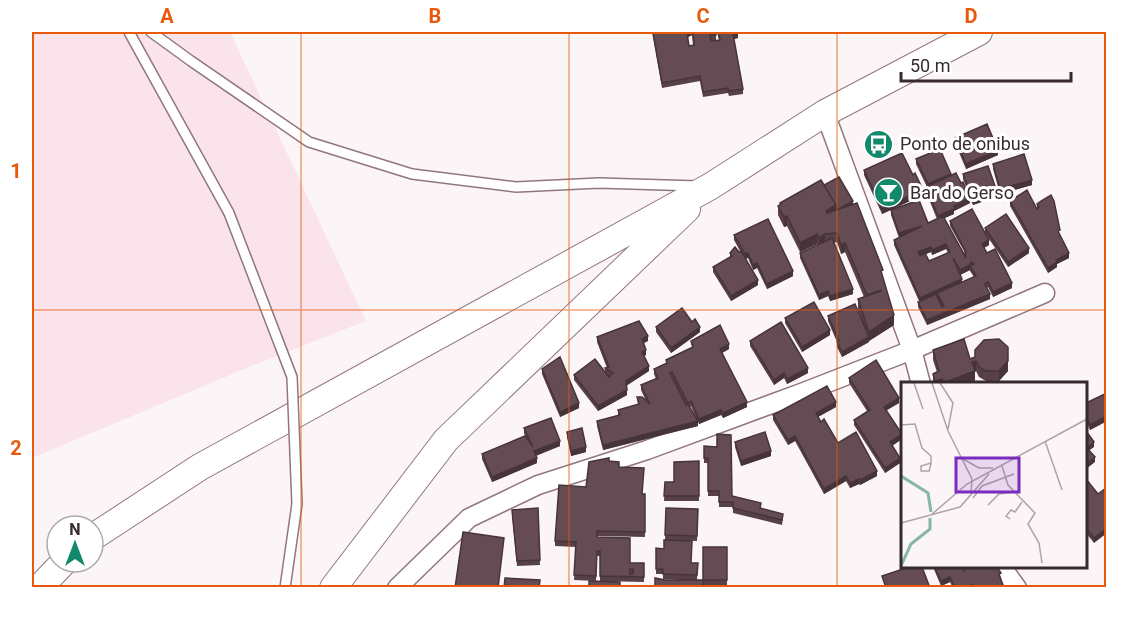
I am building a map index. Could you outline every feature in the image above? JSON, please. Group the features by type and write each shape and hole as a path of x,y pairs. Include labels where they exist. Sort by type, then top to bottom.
{"main road":[{"path":"105,529 200,467 711,186 825,113 979,32"},
{"path":"333,588 446,440 711,186"},
{"path":"39,588 52,574"}],"street":[{"path":"825,113 912,350 920,382"},
{"path":"397,588 468,518 538,485 647,450 912,350 1045,293"},
{"path":"1002,568 1017,588"}],"lane":[{"path":"129,32 229,213 292,377 297,504 285,588"},
{"path":"151,32 309,142 412,174 516,187 599,183 711,186"}],"shaded area":[{"path":"32,32 230,32 366,321 32,458"}],"building":[{"path":"653,32 690,32 687,33 689,46 694,45 693,32 716,32 716,35 710,35 711,41 720,40 718,32 738,32 733,34 743,89 729,91 728,88 703,92 700,76 662,83"},
{"path":"987,124 998,150 966,164 955,138"},
{"path":"940,149 951,174 928,184 916,159"},
{"path":"902,153 923,190 882,209 864,170"},
{"path":"1024,154 1032,180 1000,189 993,164"},
{"path":"988,166 995,186 991,189 993,192 973,200 963,174"},
{"path":"956,173 970,198 938,216 926,187"},
{"path":"839,177 853,201 837,210 824,185"},
{"path":"821,180 836,205 826,211 827,213 857,203 883,270 881,271 894,315 869,332 858,299 881,290 867,295 845,243 841,245 837,233 825,234 819,238 817,234 800,243 787,216 784,217 778,206"},
{"path":"1027,190 1037,209 1039,207 1037,204 1051,195 1060,230 1058,231 1069,253 1056,260 1057,262 1048,268 1010,201"},
{"path":"919,200 928,223 943,216 966,258 966,252 950,221 972,209 989,240 982,244 987,253 995,249 1012,283 993,292 988,282 985,284 990,294 927,320 918,302 936,294 942,307 944,306 937,293 976,276 970,266 974,264 971,262 970,265 960,270 953,258 962,279 920,298 894,240 922,226 899,233 891,210","holes":["946,244 950,252 929,261 925,253 920,256 918,252 931,247 932,250"]},
{"path":"1006,214 1029,248 1008,262 985,228"},
{"path":"768,219 793,271 767,284 757,263 753,265 748,253 745,254 734,235"},
{"path":"832,238 853,289 830,296 828,291 819,295 800,253"},
{"path":"735,247 739,252 741,251 758,280 731,296 713,267 732,256 730,253"},
{"path":"814,302 830,330 802,347 785,318"},
{"path":"855,304 869,337 842,352 828,316"},
{"path":"682,308 692,322 695,319 700,327 671,348 656,327"},
{"path":"639,321 648,336 642,339 646,350 642,352 649,366 626,381 627,390 598,406 574,375 595,359 609,377 613,373 605,368 609,367 597,337"},
{"path":"781,322 808,368 787,379 784,373 774,380 750,341"},
{"path":"720,325 729,344 720,349 747,402 723,413 721,410 699,419 691,401 688,403 672,372 670,373 686,405 688,404 698,421 603,445 597,421 620,415 618,410 639,404 637,397 642,397 650,404 641,385 658,378 654,369 667,363 666,360 693,347 691,341"},
{"path":"964,339 970,359 975,357 975,350 984,340 999,339 1008,347 1008,361 999,371 986,371 979,367 976,361 972,362 975,371 946,382 943,382 942,379 935,381 933,374 939,371 933,350"},
{"path":"560,357 579,403 560,412 542,369"},
{"path":"876,360 899,398 884,407 901,432 890,442 900,458 885,468 854,420 870,410 849,378"},
{"path":"827,386 836,402 816,413 821,422 824,419 838,443 856,432 877,471 850,483 846,476 824,489 795,436 788,440 773,415"},
{"path":"1107,393 1107,416 1090,425 1087,419 1087,403"},
{"path":"551,418 560,441 534,451 537,458 492,477 482,454 525,436 533,447 524,428"},
{"path":"582,428 586,447 571,451 567,432"},
{"path":"765,432 771,451 741,461 735,442"},
{"path":"1087,432 1094,442 1087,448"},
{"path":"717,434 731,435 732,496 761,503 760,508 783,514 782,520 733,508 733,502 719,502 719,491 708,491 708,458 704,458 704,446 717,447"},
{"path":"1087,448 1095,457 1087,463"},
{"path":"609,458 609,461 619,462 619,467 644,468 642,494 645,494 645,532 597,531 597,537 630,538 630,563 644,563 644,577 600,576 600,551 597,551 596,576 574,575 576,542 555,541 559,485 586,487 589,462"},
{"path":"699,461 699,496 664,496 665,482 674,482 674,462"},
{"path":"1087,480 1098,494 1107,488 1107,528 1094,538 1087,529"},
{"path":"538,508 540,560 517,561 512,510"},
{"path":"666,508 698,509 697,536 665,535"},
{"path":"463,532 504,538 498,588 455,588"},
{"path":"664,540 692,541 691,563 698,563 697,575 663,574 663,569 656,569 656,548 664,549"},
{"path":"703,547 727,547 727,580 703,580"},
{"path":"906,568 922,568 930,588 886,588 882,576"},
{"path":"935,568 963,568 965,572 963,568 998,568 1004,588 972,588 972,585 966,588 955,588 950,577 941,581"},
{"path":"505,578 540,580 539,588 504,588"},
{"path":"655,578 703,580 703,588 655,588"},
{"path":"589,581 620,582 620,588 589,588"}],"place":[{"name":"Ponto de onibus","path":"879,144"},
{"name":"Bar do Gerso","path":"889,193"}]}
